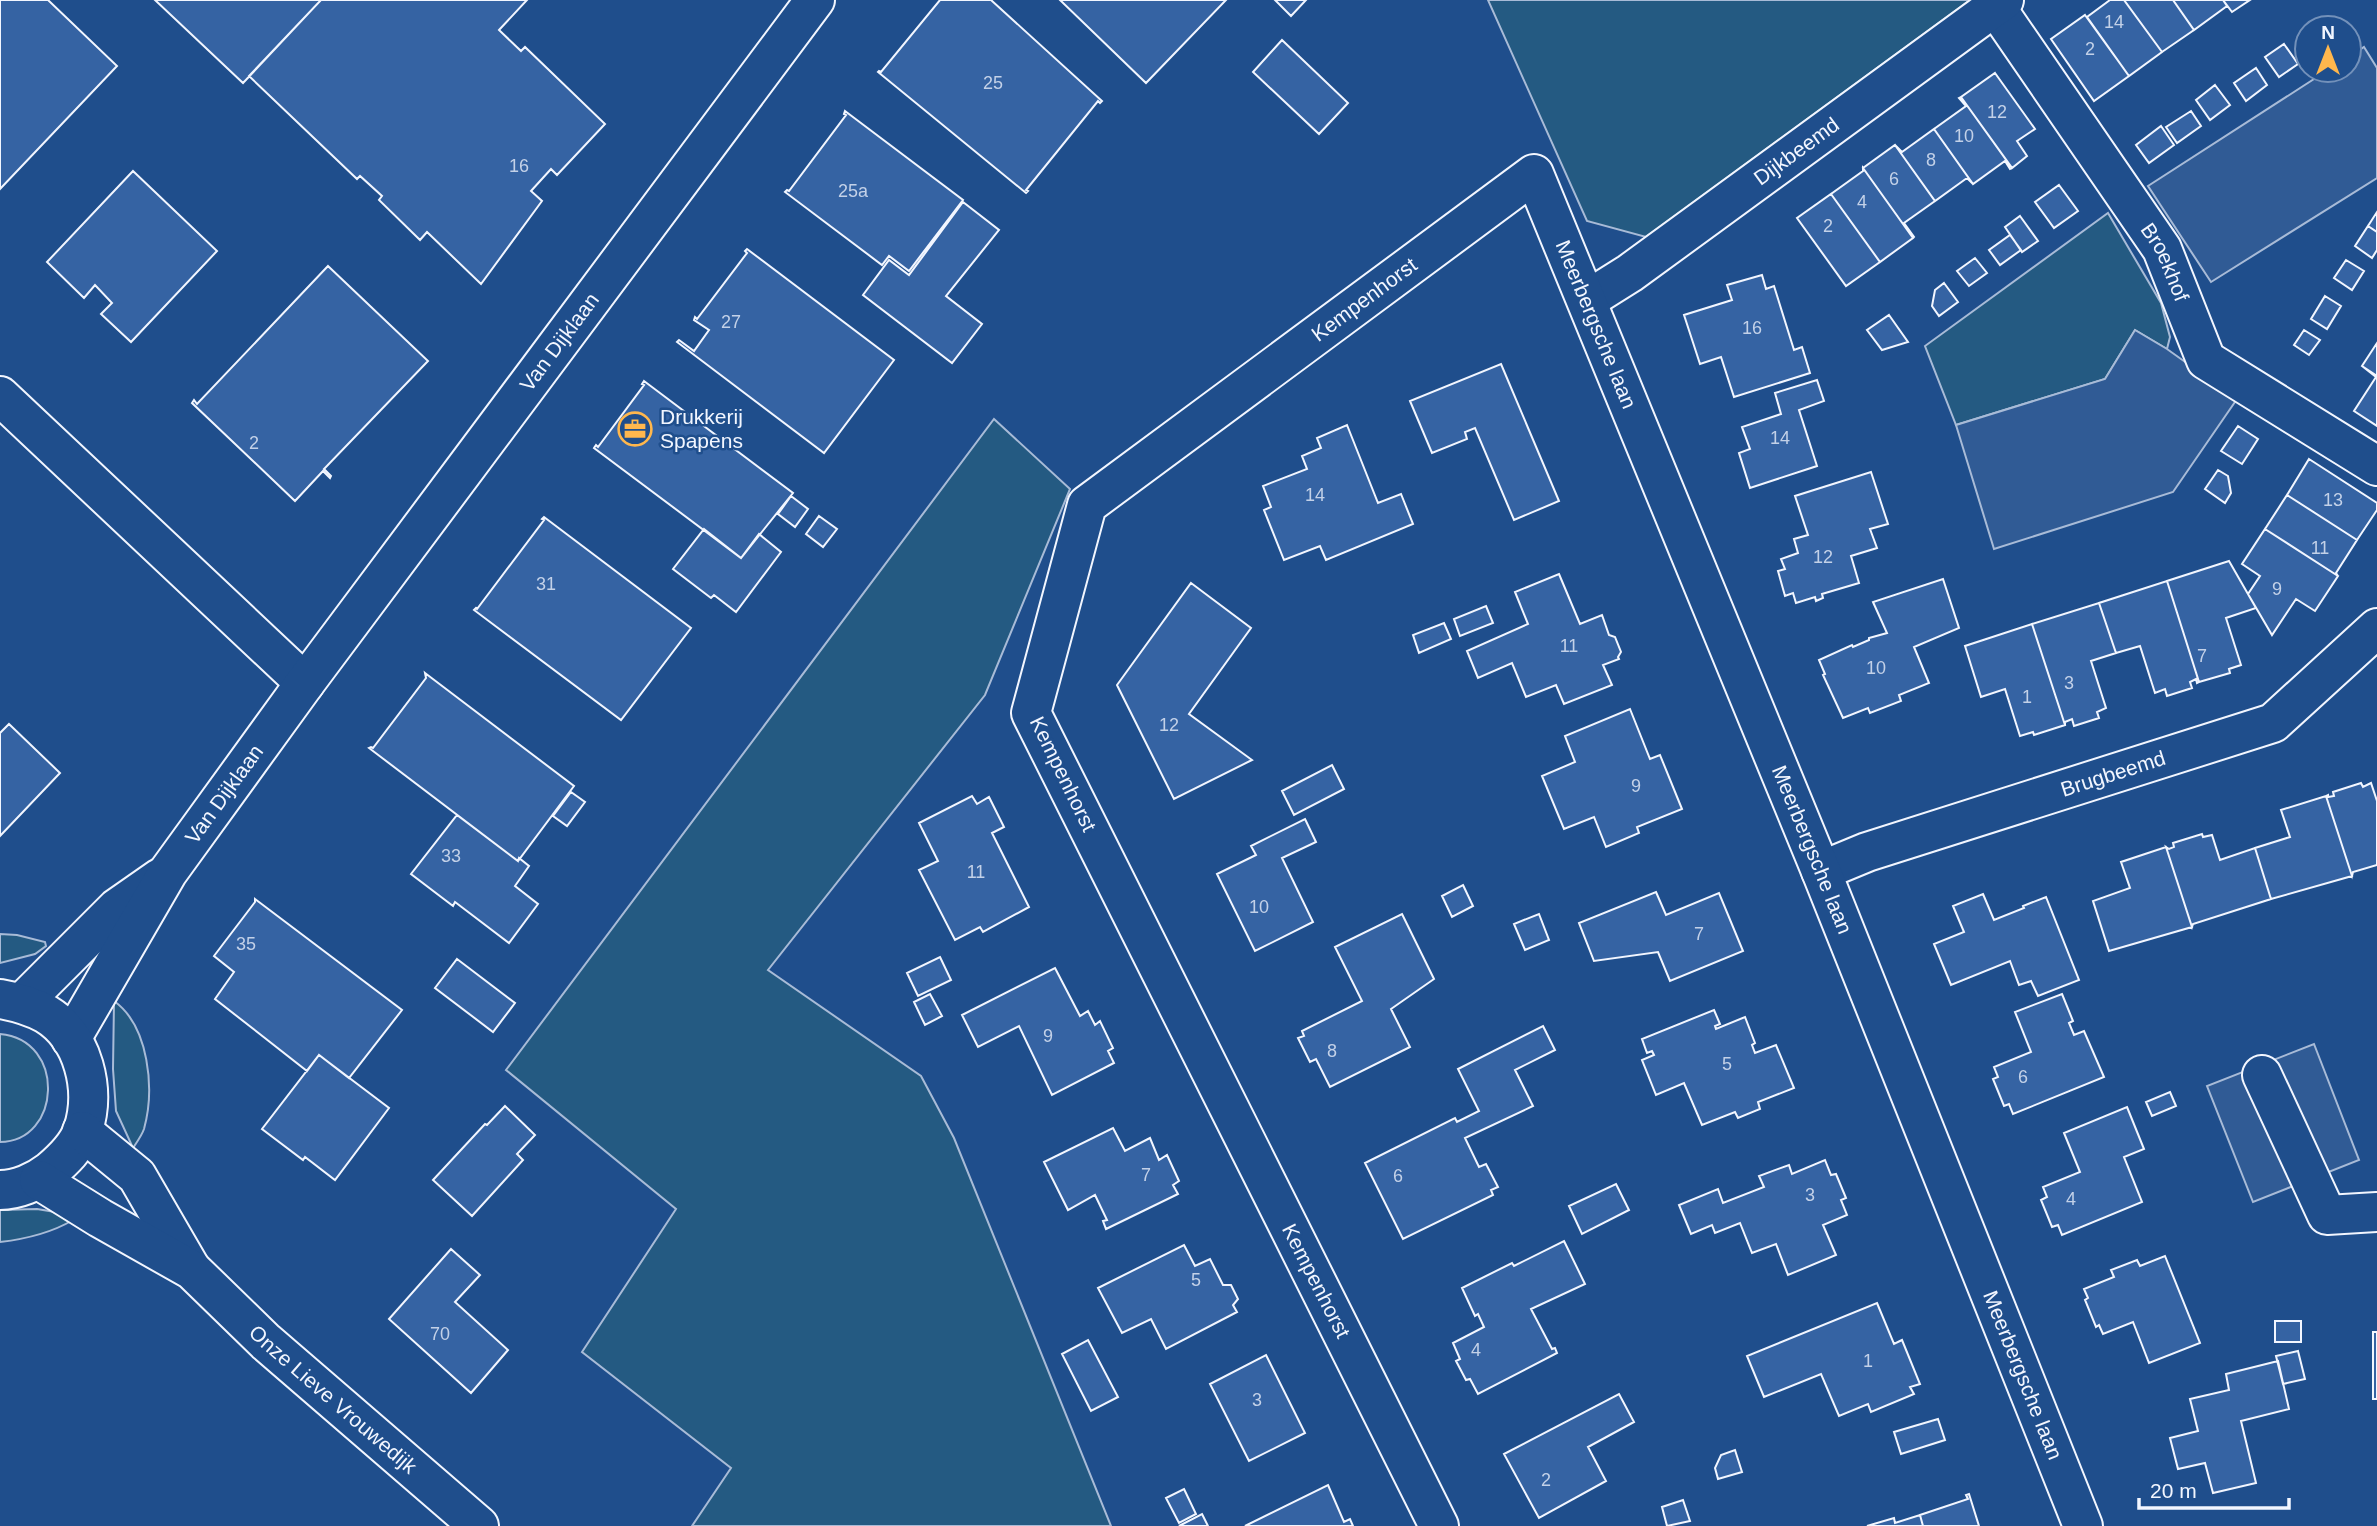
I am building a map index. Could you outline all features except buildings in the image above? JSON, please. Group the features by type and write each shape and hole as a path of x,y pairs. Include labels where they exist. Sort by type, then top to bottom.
{"street":[{"name":"Van Dijklaan","path":"71,1039 168,872 305,683 815,0"},
{"name":"Dijkbeemd","path":"1587,300 1630,273 2000,3"},
{"name":"Broekhof","path":"2000,3 2161,249 2206,360 2377,466"},
{"name":"Meerbergsche laan","path":"1534,174 1821,871 2083,1526"},
{"name":"Kempenhorst","path":"1439,1526 1031,713 1087,505 1534,174"},
{"path":"0,397 305,683"},
{"name":"Brugbeemd","path":"1821,871 1867,852 2273,723 2377,628"},
{"name":"Van Dijklaan","path":"11,1001 117,908 168,872"},
{"path":"0,1190 39,1180 65,1159 82,1131 89,1100 85,1068 71,1039 48,1016 11,1001"},
{"path":"2262,1075 2327,1214 2377,1212"},
{"name":"Onze Lieve Vrouwedijk","path":"82,1131 136,1176 192,1270"},
{"name":"Onze Lieve Vrouwedijk","path":"39,1180 192,1270 266,1342 479,1526"}],"shaded area":[{"path":"1488,0 1970,0 1646,237 1587,221"},
{"path":"2363,48 2377,68 2377,178 2211,282 2148,186 2306,84 2363,84"},
{"path":"2108,213 2161,303 2170,337 2167,349 2135,330 2105,379 1956,425 1925,346"},
{"path":"2135,330 2167,349 2237,399 2173,492 1994,549 1956,425 2105,379"},
{"path":"994,419 1070,489 985,695 768,970 921,1076 954,1138 1111,1526 692,1526 731,1468 582,1352 676,1209 506,1070"},
{"path":"0,934 45,942 46,946 35,954 0,963"},
{"path":"114,1001 126,1012 135,1026 142,1042 149,1078 143,1131 133,1148 116,1111 113,1069"},
{"path":"0,1034 22,1040 37,1053 46,1071 48,1090 44,1109 35,1126 20,1138 0,1142"},
{"path":"2314,1044 2359,1160 2253,1202 2207,1086"},
{"path":"37,1209 55,1212 73,1220 38,1235 0,1242 0,1210"}],"place":[{"name":"Drukkerij Spapens","path":"635,429"}]}
